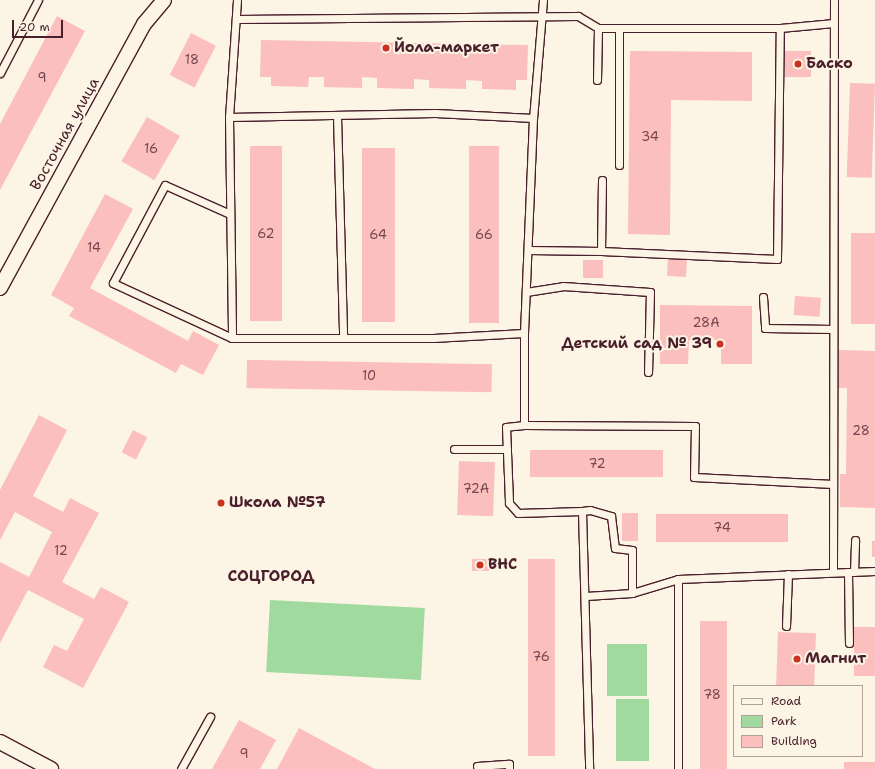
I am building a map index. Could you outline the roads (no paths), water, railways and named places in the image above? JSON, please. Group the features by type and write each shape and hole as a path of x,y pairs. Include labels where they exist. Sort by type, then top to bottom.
{"street":[{"name":"Восточная улица","path":"0,288 144,24 164,0"},
{"path":"0,742 51,769"}],"lane":[{"path":"0,73 38,0"},
{"path":"232,338 229,117 237,0"},
{"path":"524,426 524,333 533,118 544,0"},
{"path":"833,572 834,0"},
{"path":"236,19 578,16 598,28 780,28 834,23"},
{"path":"597,80 598,28"},
{"path":"619,28 619,166"},
{"path":"528,250 601,251 777,259 780,28"},
{"path":"229,117 435,113 533,118"},
{"path":"337,116 344,337"},
{"path":"601,251 602,180"},
{"path":"230,214 165,185 112,283 232,338 433,338 524,333"},
{"path":"526,292 563,286 650,292 648,372"},
{"path":"763,298 765,328 833,329"},
{"path":"632,593 632,550 615,548 611,516 590,510 518,512 509,503 506,427 695,426 694,477 833,484"},
{"path":"454,449 507,449"},
{"path":"582,511 586,596 589,769"},
{"path":"849,643 851,572 855,540"},
{"path":"586,596 632,593 678,579 875,571"},
{"path":"786,626 788,574"},
{"path":"678,579 678,769"},
{"path":"181,769 210,717"},
{"path":"477,766 509,764 509,769"}],"place":[{"name":"Йола-маркет","path":"386,48"},
{"name":"Баско","path":"798,64"},
{"name":"Детский сад № 39","path":"720,344"},
{"name":"Школа №57","path":"221,503"},
{"name":"ВНС","path":"480,565"},
{"name":"Магнит","path":"797,659"}],"district":[{"name":"СОЦГОРОД","path":"271,576"}]}
